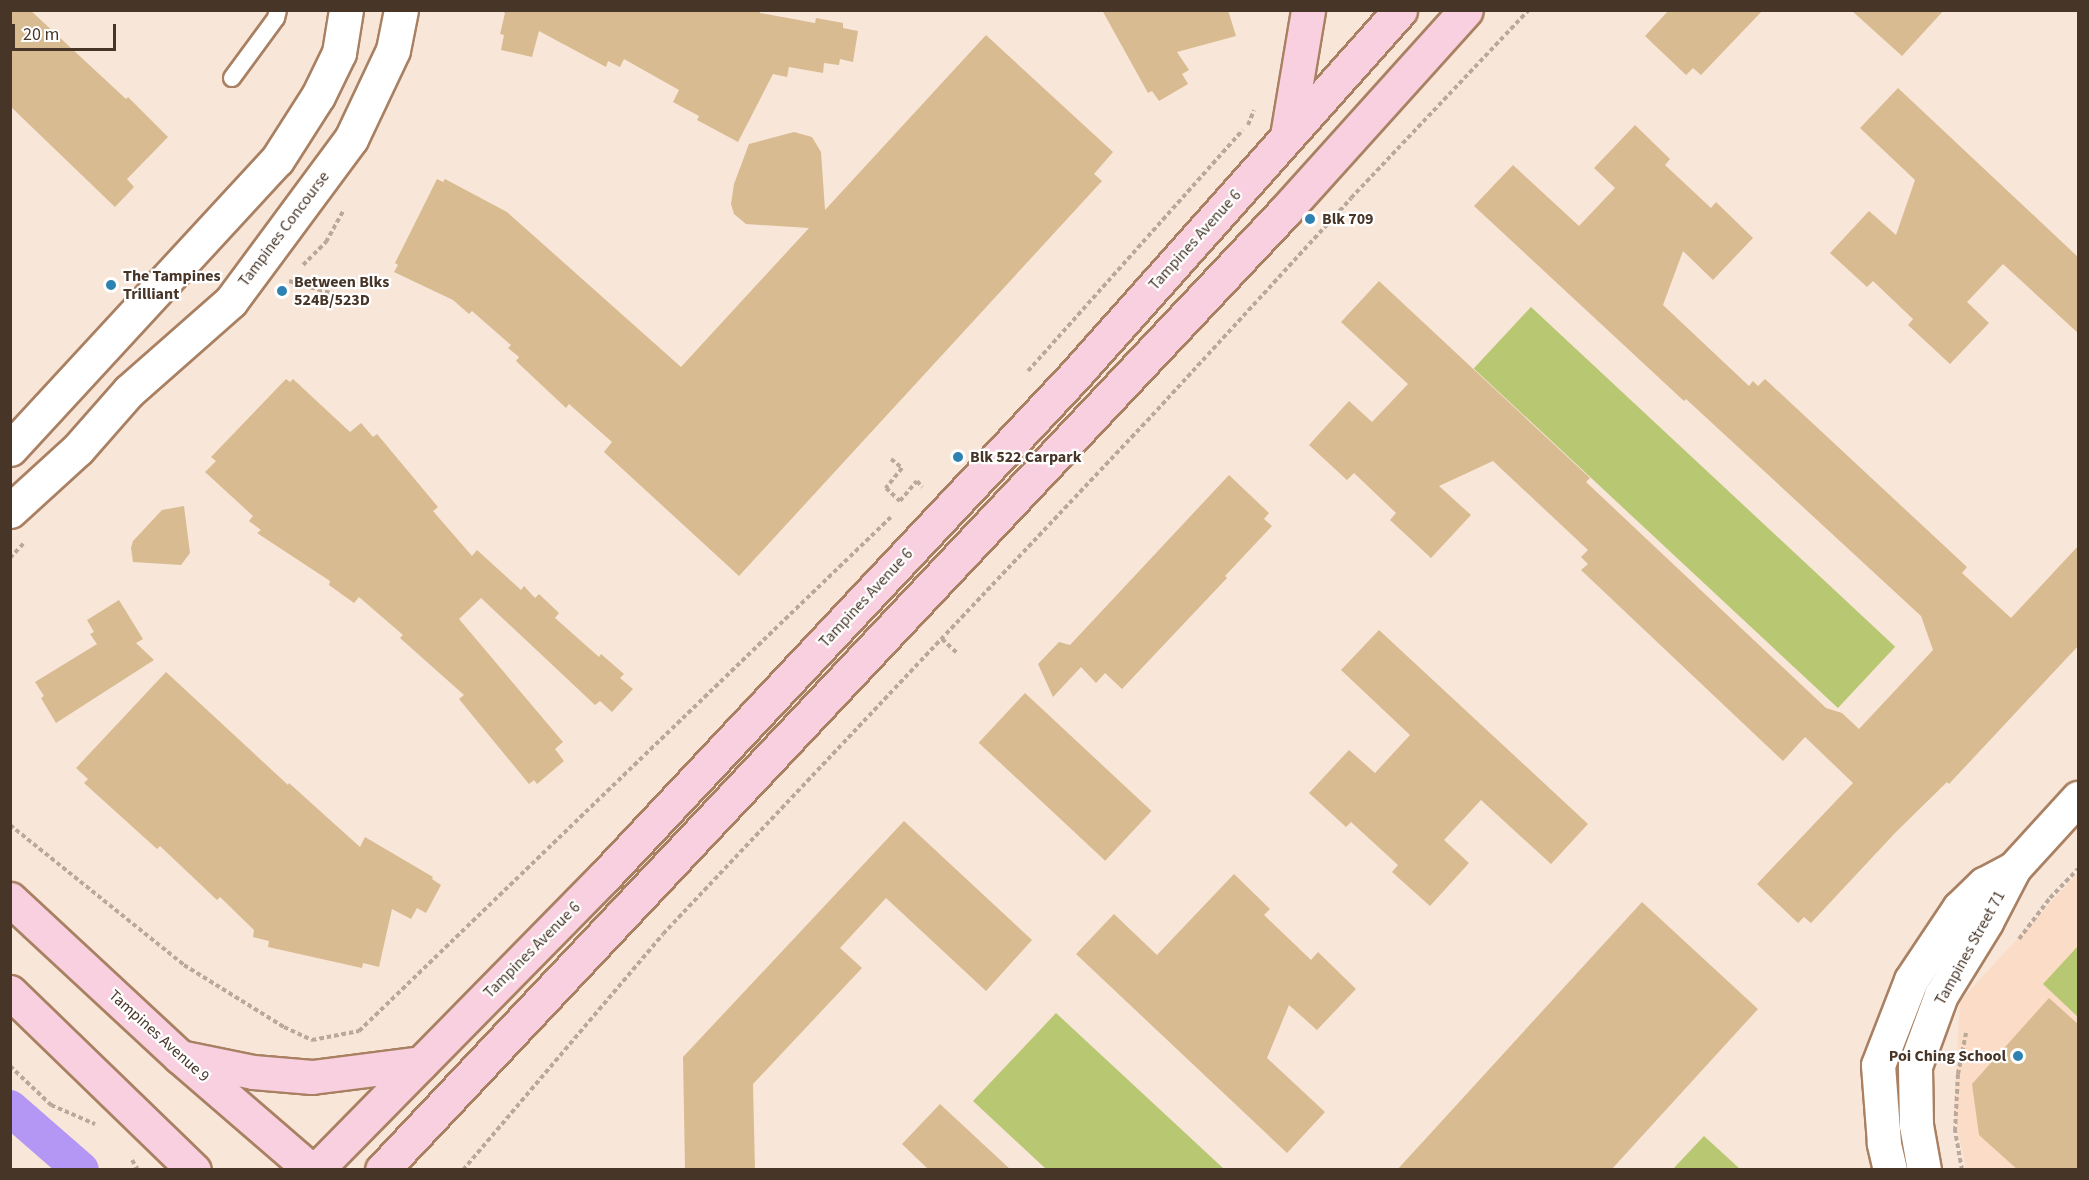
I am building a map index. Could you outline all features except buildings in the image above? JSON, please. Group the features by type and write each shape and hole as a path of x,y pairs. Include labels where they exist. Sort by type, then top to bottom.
{"street":[{"path":"10,449 277,160 318,96 339,53 346,10"},
{"name":"Tampines Concourse","path":"10,511 78,449 129,391 231,301 351,139 393,50 401,10"},
{"path":"1287,136 1308,10"},
{"name":"Tampines Avenue 6","path":"316,1170 605,876 1052,400 1400,10"},
{"path":"382,1170 1285,211 1455,14"},
{"name":"Tampines Street 71","path":"1924,1170 1916,1125 1915,1066 1941,994 1986,922 2014,868 2079,798"},
{"name":"Tampines Street 71","path":"1890,1170 1884,1143 1878,1065 1911,980 1959,908 1984,884 2014,868"},
{"name":"Tampines Avenue 9","path":"10,899 179,1056 310,1170"},
{"path":"10,992 194,1170"},
{"path":"179,1056 253,1072 312,1077 421,1063"},
{"path":"156,1131 166,1170"}],"lane":[{"path":"232,78 276,18 278,10"},
{"path":"1878,1065 1915,1066"}],"path":[{"path":"463,1170 663,934 942,639 1529,10"},
{"path":"1020,380 1250,123 1257,101"},
{"path":"287,280 340,296"},
{"path":"891,459 902,468 886,488 900,501 917,481 922,487"},
{"path":"10,825 184,966 284,1027 312,1040 359,1031 930,479"},
{"path":"942,639 958,654"},
{"path":"2016,943 2050,898 2079,869"},
{"path":"1962,1170 1955,1131 1958,1074 1967,1030"},
{"path":"10,1066 51,1105 102,1127"}],"shaded area":[{"name":"Poi Ching School","path":"2078,873 2078,1169 1966,1169 1954,1112 1960,1001"}],"green space":[{"path":"1531,307 1895,647 1838,708 1474,368"},
{"path":"2078,946 2078,1017 2043,984"},
{"path":"1056,1013 1224,1169 1046,1169 973,1101"},
{"path":"1704,1136 1740,1169 1673,1169"}],"waterway":[{"path":"10,1108 81,1170"}],"place":[{"name":"Blk 709","path":"1310,219"},
{"name":"The Tampines Trilliant","path":"111,285"},
{"name":"Between Blks 524B/523D","path":"282,291"},
{"name":"Blk 522 Carpark","path":"958,457"},
{"name":"Poi Ching School","path":"2018,1056"}]}
